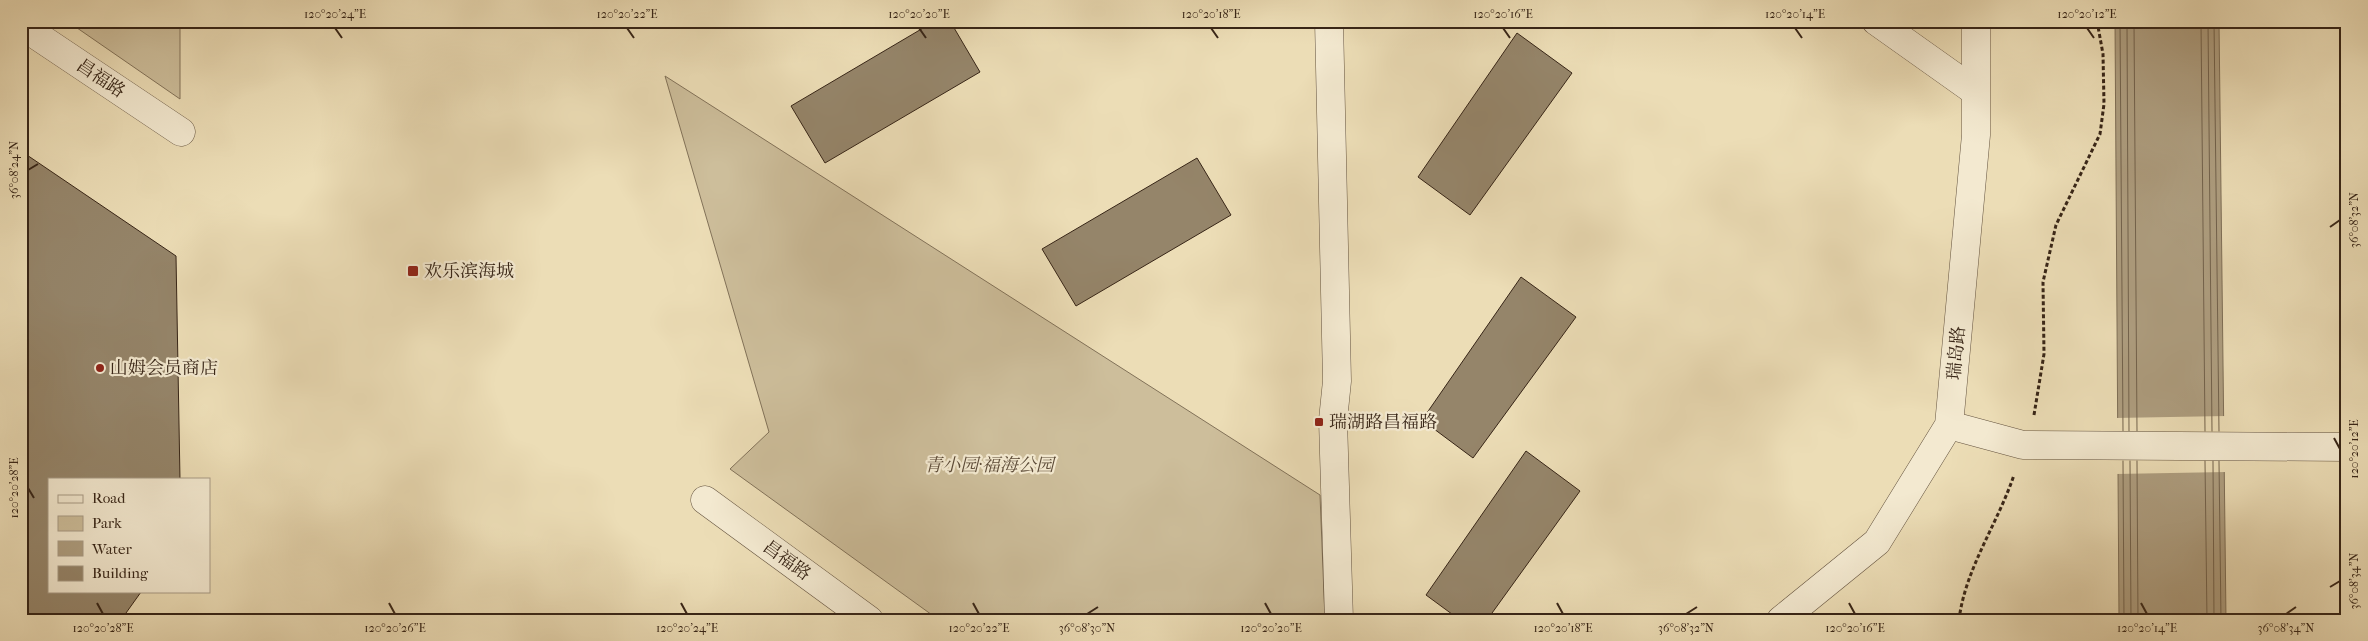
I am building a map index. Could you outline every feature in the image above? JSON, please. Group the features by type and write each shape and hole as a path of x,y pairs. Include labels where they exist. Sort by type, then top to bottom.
{"street":[{"path":"1329,21 1337,381 1334,420 1339,620"},
{"path":"1876,21 1976,92"},
{"name":"瑞岛路","path":"1781,620 1877,542 1949,425 1976,135 1976,21"},
{"name":"昌福路","path":"21,25 181,132"},
{"path":"1949,425 2023,445 2347,447"},
{"name":"昌福路","path":"705,500 869,620"}],"path":[{"path":"1959,620 1967,583 2006,498 2037,400 2044,354 2043,282 2056,225 2100,134 2104,104 2103,54 2096,21"}],"green space":[{"path":"67,21 180,21 180,99"},
{"name":"青小园·福海公园","path":"665,76 1320,495 1325,620 939,620 730,469 769,432"}],"water":[{"path":"2115,21 2219,21 2226,620 2119,620"}],"pier":[{"path":"2226,416 2226,472 2116,474 2115,418"}],"building":[{"path":"935,21 950,21 980,72 825,163 791,106"},
{"path":"1517,33 1572,73 1470,215 1418,177"},
{"name":"山姆会员商店","path":"21,151 176,256 180,478 48,478 48,594 140,594 121,620 21,620"},
{"path":"1197,158 1231,215 1076,306 1042,249"},
{"path":"1521,277 1576,317 1473,458 1422,420"},
{"path":"1526,451 1580,491 1487,620 1460,620 1426,595"}],"place":[{"name":"欢乐滨海城","path":"413,271"},
{"name":"山姆会员商店","path":"100,368"},
{"name":"瑞湖路昌福路","path":"1319,422"}]}
